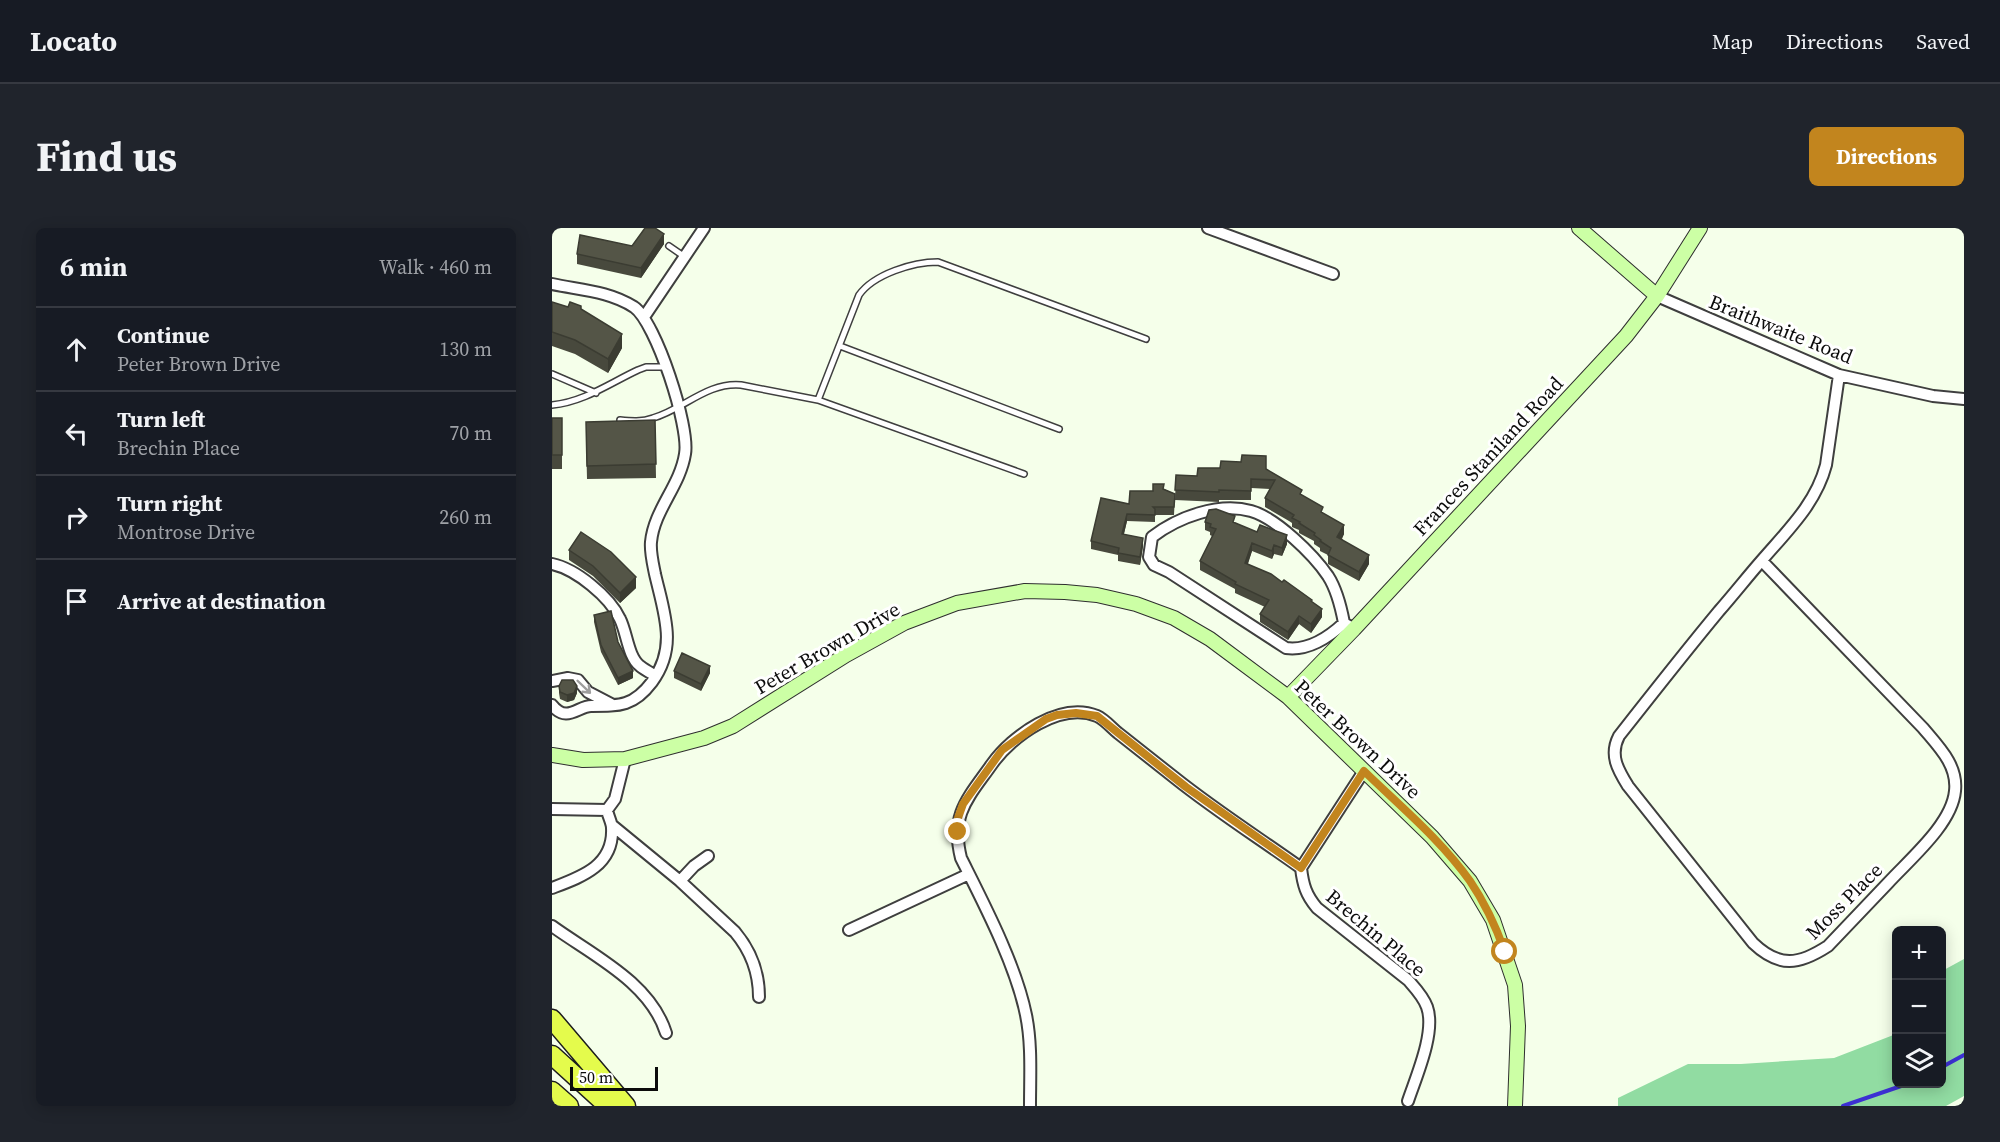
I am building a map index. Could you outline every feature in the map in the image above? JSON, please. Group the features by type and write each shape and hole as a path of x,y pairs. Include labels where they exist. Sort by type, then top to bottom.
{"highway":[{"path":"552,1019 626,1106"},
{"path":"552,1055 608,1106"},
{"path":"552,1091 569,1106"}],"street":[{"path":"644,317 704,228"},
{"path":"1208,228 1333,274"},
{"path":"1579,228 1658,296"},
{"name":"Frances Staniland Road","path":"1288,697 1349,626 1626,336 1658,296 1700,228"},
{"path":"552,284 617,297 637,309 650,327 666,367 686,435 686,452 681,471 655,524 651,544 668,639 665,657 656,676 635,699 623,706 587,705 570,713 554,708 552,705"},
{"name":"Braithwaite Road","path":"1658,296 1839,375 1933,396 1964,399"},
{"name":"Moss Place","path":"1762,561 1936,744 1950,763 1955,791 1950,808 1934,834 1828,946 1812,957 1796,962 1773,958 1753,943 1628,786 1615,759 1616,744 1619,736 1699,636 1812,500 1822,479 1839,375"},
{"path":"1227,510 1250,511 1263,516 1311,555 1329,577 1349,626 1314,643 1294,649 1286,648 1169,572 1154,565 1149,557 1152,537 1177,521 1194,515 1227,510"},
{"path":"552,564 569,569 603,596 619,615 632,655 638,665 656,676"},
{"name":"Peter Brown Drive","path":"552,755 583,760 625,759 704,738 733,726 846,655 904,623 957,603 1025,591 1097,595 1136,604 1174,618 1210,639 1288,697 1432,837 1470,881 1493,920 1515,986 1518,1026 1515,1106"},
{"path":"552,681 568,678 578,680 588,692 614,706"},
{"path":"1030,1106 1029,1038 1022,998 958,845 958,818 963,804 1002,750 1046,719 1057,715 1076,713 1097,716 1186,787 1301,868 1364,771"},
{"path":"607,810 615,799 625,759"},
{"path":"552,808 576,811 607,810"},
{"path":"552,888 583,876 602,863 611,841 613,826 607,810"},
{"path":"613,826 681,881 742,941 754,963 759,980 759,997"},
{"path":"681,881 694,866 708,856"},
{"name":"Brechin Place","path":"1301,868 1304,889 1317,908 1408,980 1427,1007 1426,1045 1408,1101"},
{"path":"849,930 969,874"},
{"path":"552,926 609,964 651,1002 661,1018 666,1033"}],"lane":[{"path":"669,246 685,257"},
{"path":"818,400 859,295 866,286 885,275 927,262 938,262 1146,339"},
{"path":"840,346 1059,429"},
{"path":"552,405 563,404 596,393 646,367 666,367"},
{"path":"552,374 596,393"},
{"path":"620,420 641,421 652,418 679,407 710,389 729,384 818,400 1024,474"}],"green space":[{"path":"1964,959 1964,1096 1946,1106 1618,1106 1618,1098 1688,1064 1741,1064 1834,1058 1892,1036 1892,1088 1946,1088 1946,969"}],"building":[{"path":"645,228 655,228 664,234 641,268 577,254 580,235 632,246"},
{"path":"552,302 568,307 570,302 581,306 581,309 622,334 608,359 575,340 552,332"},
{"path":"552,418 562,418 562,455 552,455"},
{"path":"655,420 656,464 587,466 586,422"},
{"path":"1242,455 1266,456 1266,469 1302,490 1300,494 1323,507 1321,512 1344,525 1337,537 1369,555 1359,572 1328,555 1331,548 1320,541 1314,535 1315,533 1292,518 1294,515 1265,498 1275,480 1251,479 1251,491 1175,490 1176,475 1197,476 1198,468 1220,468 1221,461 1241,462"},
{"path":"1153,484 1164,484 1163,489 1175,494 1174,507 1153,507 1155,515 1127,514 1122,534 1143,538 1140,557 1118,553 1119,548 1091,541 1101,498 1129,504 1130,491 1153,491"},
{"path":"1216,509 1235,516 1233,522 1257,532 1260,525 1287,535 1282,548 1274,545 1272,551 1252,543 1245,563 1271,574 1282,582 1284,580 1322,609 1311,624 1299,616 1288,632 1260,614 1269,600 1235,584 1236,582 1200,561 1216,529 1205,522 1209,510"},
{"path":"581,532 611,552 636,577 620,593 593,566 569,550"},
{"path":"611,611 618,642 633,671 618,678 601,645 594,615"},
{"path":"682,653 710,666 701,684 674,671"},
{"path":"562,680 573,680 577,686 574,693 567,695 560,692 559,686"}],"waterway":[{"path":"1946,1065 1964,1055"},
{"path":"1843,1106 1895,1088"}],"route":[{"path":"958,832 958,818 963,804 1002,750 1046,719 1057,715 1076,713 1097,716 1186,787 1301,868 1364,771 1432,837 1470,881 1493,920 1505,952"}]}
